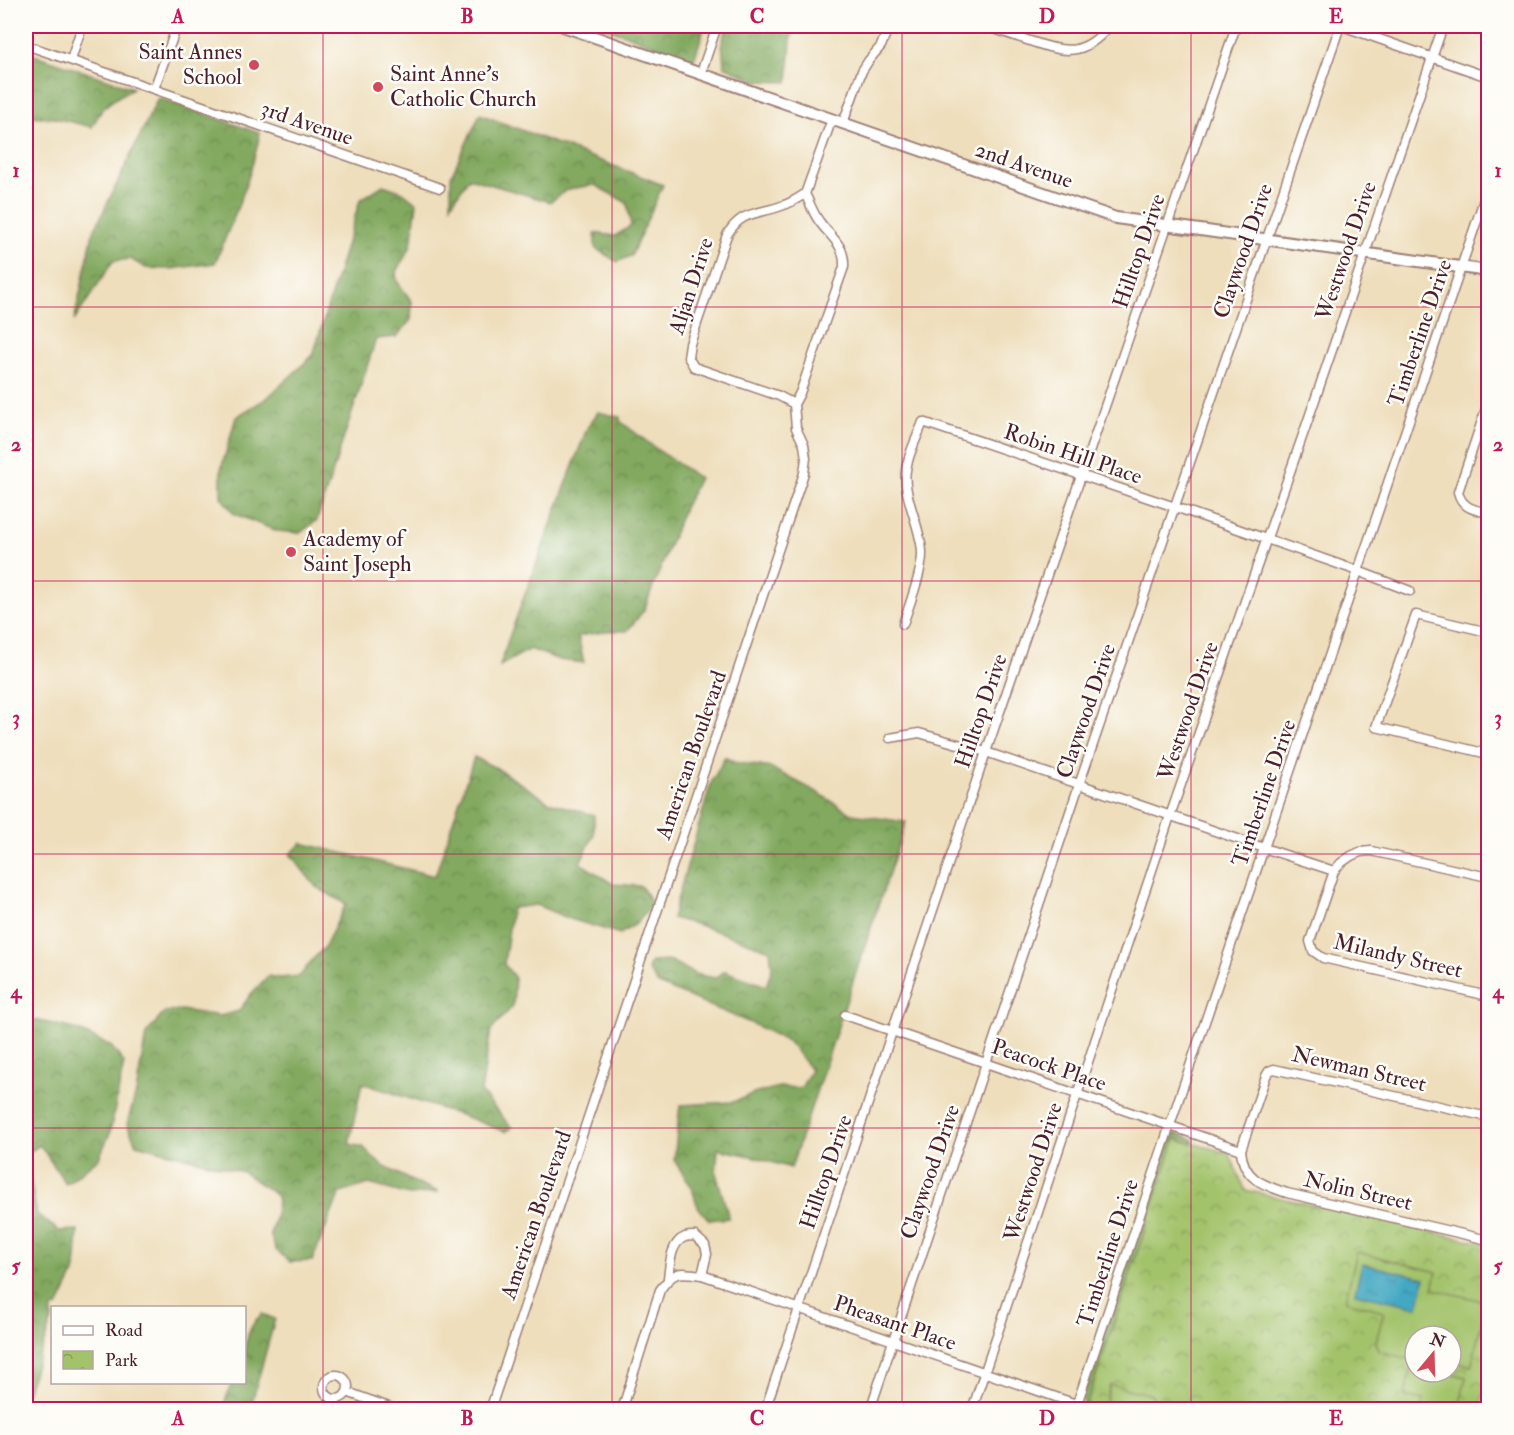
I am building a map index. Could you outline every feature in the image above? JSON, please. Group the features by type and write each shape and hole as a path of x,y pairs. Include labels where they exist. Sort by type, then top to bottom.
{"street":[{"path":"70,60 82,26"},
{"path":"154,89 177,26"},
{"name":"2nd Avenue","path":"563,26 1116,218 1488,271"},
{"path":"701,73 717,26"},
{"path":"843,123 862,71 881,46 889,26"},
{"path":"986,26 1053,49 1070,50 1087,45 1109,26"},
{"name":"Hilltop Drive","path":"765,1410 986,752 1236,26"},
{"path":"1341,26 1488,76"},
{"name":"Claywood Drive","path":"870,1410 1079,785 1341,26"},
{"name":"Westwood Drive","path":"972,1410 1170,816 1443,26"},
{"name":"3rd Avenue","path":"26,45 440,188"},
{"path":"794,404 800,393 844,267 845,257 840,246 818,220 805,194 832,119"},
{"name":"Timberline Drive","path":"1076,1407 1488,188"},
{"name":"Aljan Drive","path":"794,404 779,396 694,367 688,357 690,344 727,235 733,224 744,216 785,205 805,194"},
{"path":"1488,403 1458,492 1464,504 1472,509 1488,513"},
{"name":"American Boulevard","path":"490,1410 804,473 807,458 804,445 796,429 794,404"},
{"name":"Robin Hill Place","path":"903,624 923,555 907,488 906,472 909,456 923,422 1175,507 1410,591"},
{"path":"1488,632 1416,615 1376,727 1488,754"},
{"path":"890,738 919,733 986,752 1334,870 1351,856 1367,850 1488,877"},
{"name":"Milandy Street","path":"1334,870 1311,937 1311,948 1317,955 1488,996"},
{"name":"Peacock Place","path":"845,1015 1241,1150"},
{"name":"Newman Street","path":"1241,1150 1266,1076 1274,1069 1488,1117"},
{"name":"Nolin Street","path":"1241,1150 1241,1157 1255,1179 1287,1193 1488,1240"},
{"path":"622,1410 660,1290 668,1278 671,1259 678,1242 695,1236 705,1245 707,1254 702,1275 681,1272 668,1278"},
{"name":"Pheasant Place","path":"702,1275 984,1372 1076,1407"},
{"path":"347,1392 397,1410"}],"green space":[{"path":"602,26 705,26 694,60"},
{"path":"727,26 795,26 791,39 788,82 756,81 724,66 722,43"},
{"path":"26,52 133,88 109,103 92,127 54,118 26,116"},
{"path":"158,98 260,133 241,199 215,263 170,269 146,268 130,259 113,261 74,321 93,233"},
{"path":"480,114 663,185 631,256 617,262 595,248 595,233 615,236 631,226 627,203 595,185 569,189 550,202 469,178 451,205 451,176"},
{"path":"383,185 403,192 417,203 411,246 396,272 397,281 412,302 411,320 396,337 376,339 317,520 300,533 277,531 234,514 221,497 221,469 236,417 267,398 313,355 360,200"},
{"path":"598,412 620,417 620,421 699,478 684,508 644,610 627,631 578,636 584,663 559,660 530,649 500,666 587,428"},
{"path":"474,757 498,769 549,802 594,815 594,834 580,863 613,884 641,886 652,904 636,924 620,934 570,919 536,905 512,908 504,964 515,978 513,1006 491,1030 481,1092 512,1128 505,1132 362,1083 349,1144 363,1147 381,1165 439,1192 409,1195 369,1184 340,1193 312,1261 290,1262 276,1250 270,1234 276,1215 277,1196 243,1172 136,1144 127,1124 136,1093 146,1034 165,1012 181,1010 220,1016 239,1011 268,976 280,978 300,976 324,948 346,904 316,887 290,854 302,843 435,876"},
{"path":"725,757 733,762 771,768 852,814 906,822 791,1168 718,1149 716,1173 729,1218 709,1220 698,1207 691,1186 674,1160 680,1105 733,1102 779,1087 801,1088 811,1070 789,1042 753,1024 658,984 648,970 651,962 671,961 695,974 715,978 725,971 766,986 772,969 770,950 672,918 711,783"},
{"path":"26,1018 75,1029 111,1046 124,1063 110,1133 99,1158 66,1184 40,1145 26,1154"},
{"path":"1176,1133 1193,1139 1198,1168 1086,1409 1082,1398 1167,1143"},
{"path":"1175,1139 1229,1153 1245,1190 1488,1244 1488,1375 1481,1409 1085,1410"},
{"path":"26,1160 37,1214 59,1231 78,1230 75,1272 58,1306 51,1306 51,1323 26,1393"},
{"path":"1357,1252 1437,1272 1433,1289 1487,1302 1471,1366 1463,1364 1463,1324 1403,1324 1403,1357 1379,1351 1376,1342 1384,1311 1345,1301"},
{"path":"262,1314 275,1319 250,1409 222,1409 232,1384 246,1384 246,1346 255,1321"},
{"path":"1463,1376 1466,1377 1459,1409 1422,1409 1424,1400 1405,1396 1408,1384 1463,1384"},
{"path":"1110,1385 1153,1395 1150,1409 1104,1409"}],"water":[{"path":"1362,1264 1425,1278 1418,1307 1355,1293"}],"place":[{"name":"Saint Annes School","path":"254,65"},
{"name":"Saint Anne's Catholic Church","path":"378,87"},
{"name":"Academy of Saint Joseph","path":"291,552"}]}
